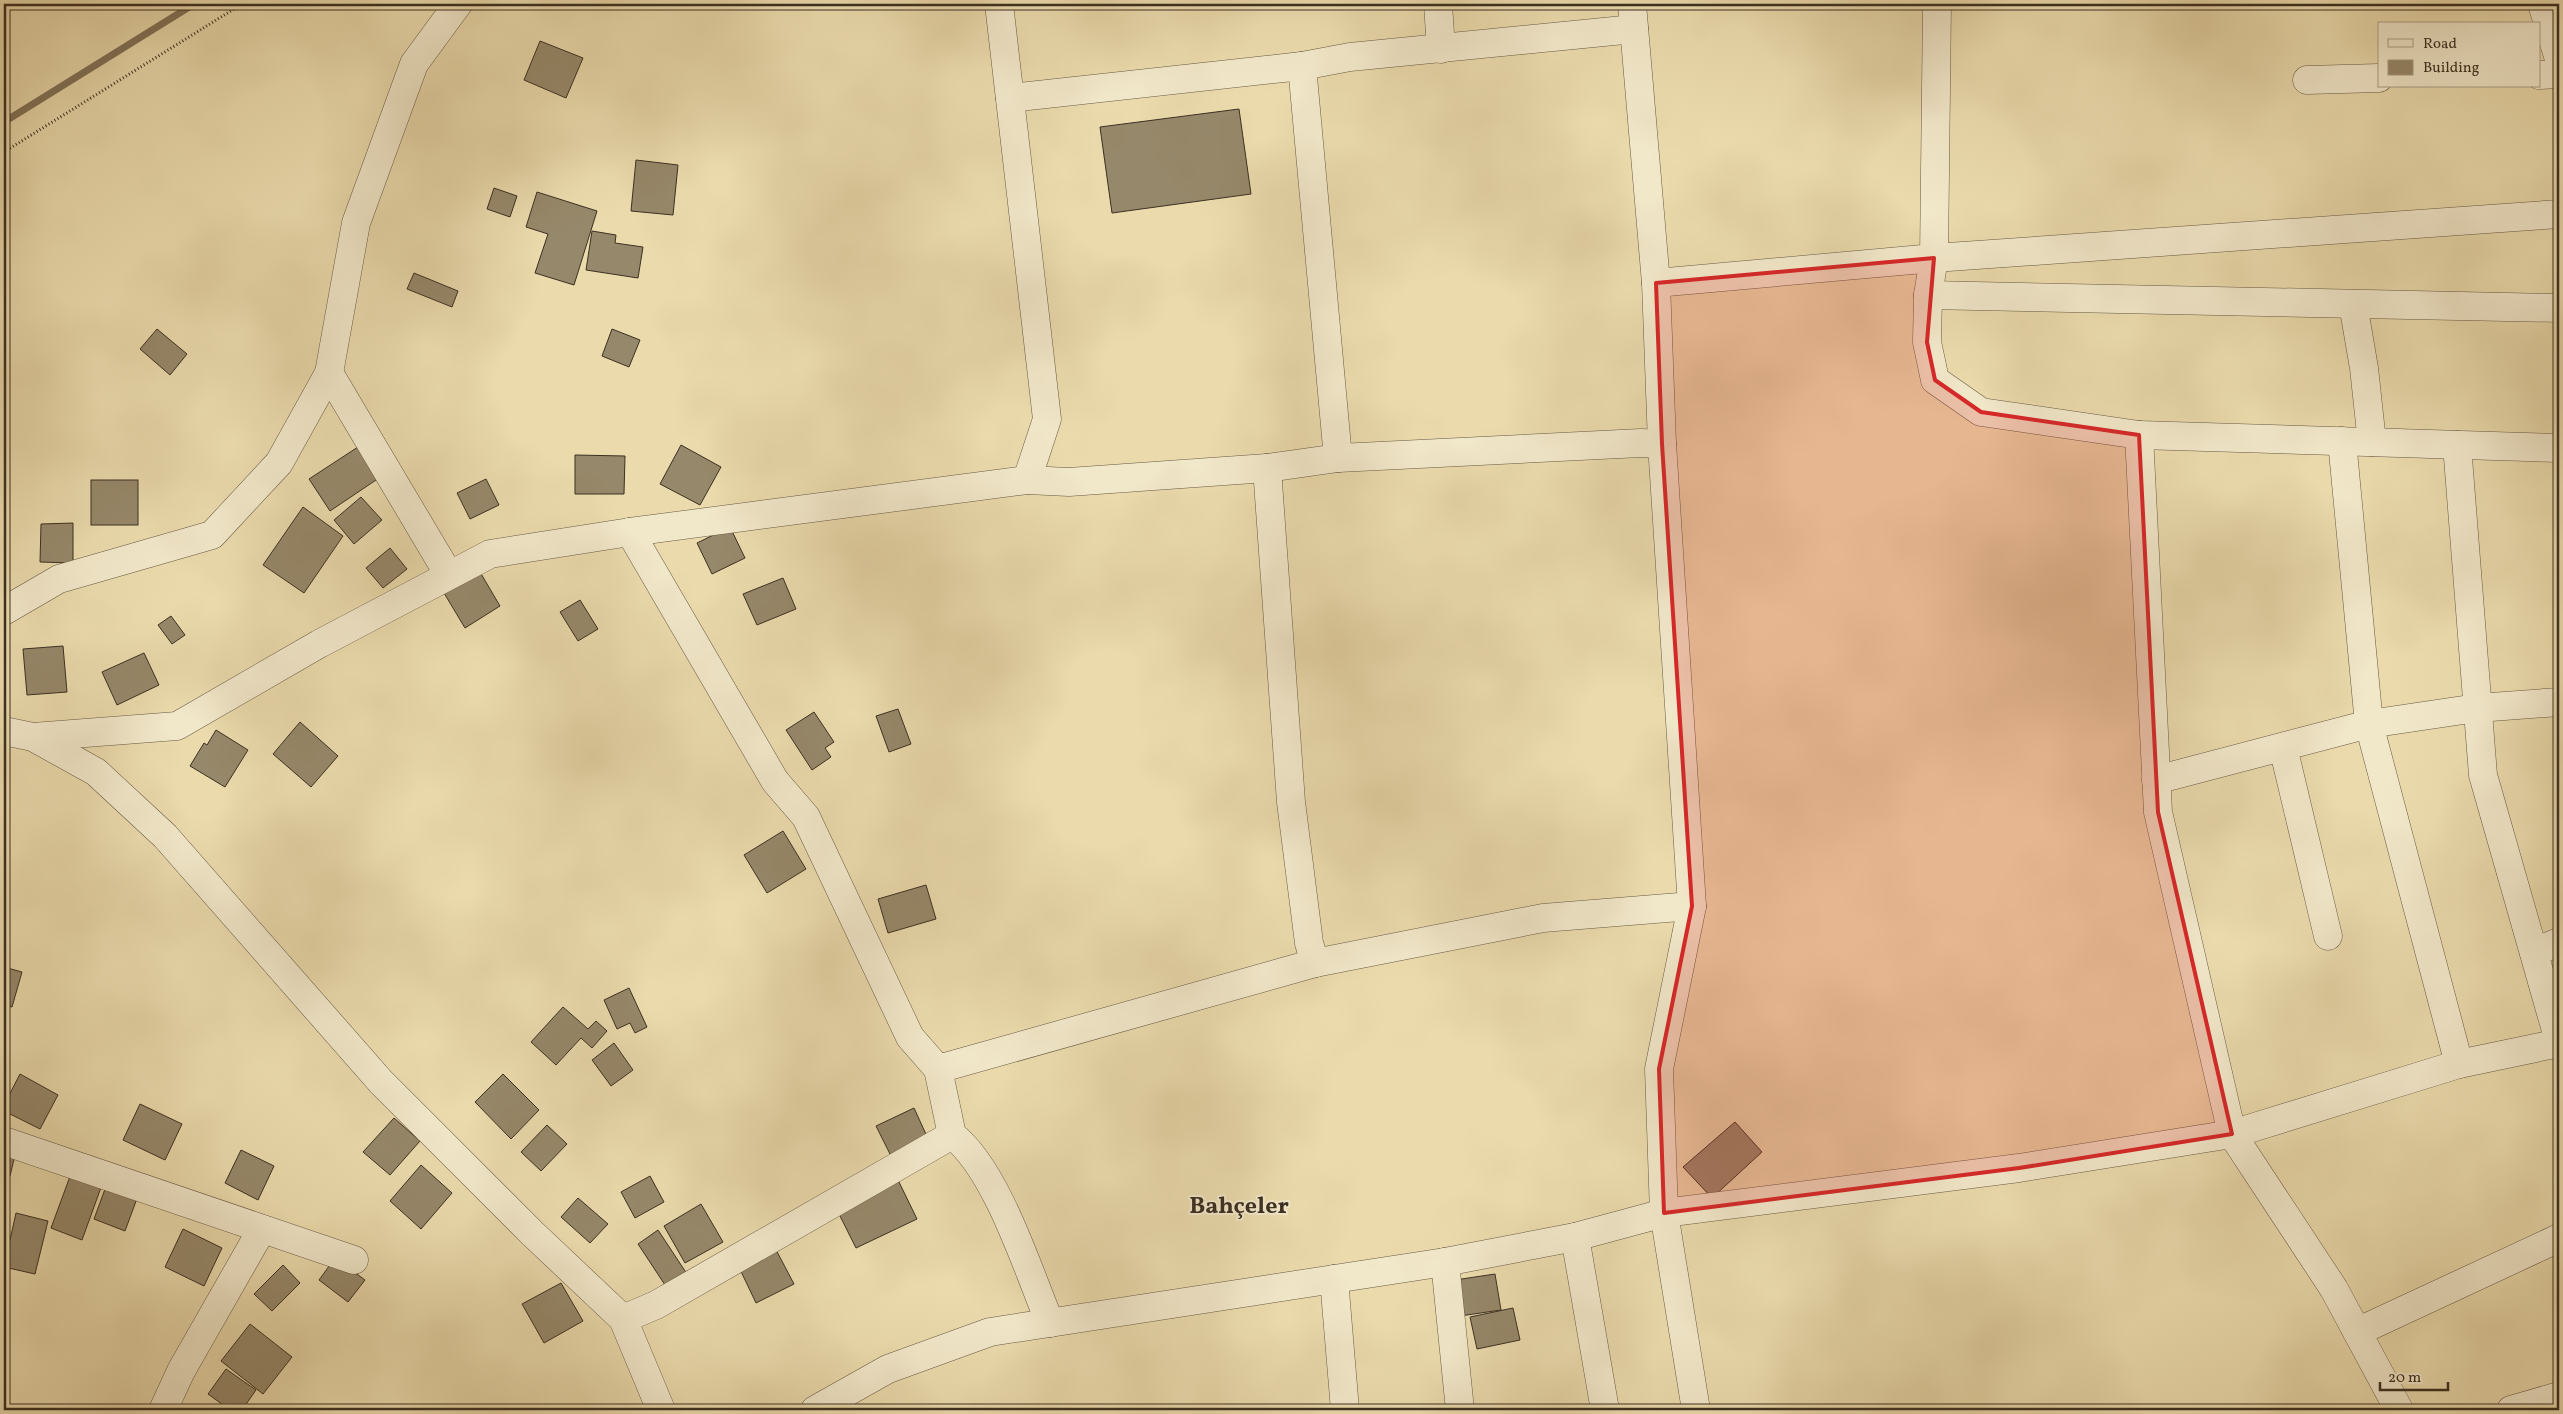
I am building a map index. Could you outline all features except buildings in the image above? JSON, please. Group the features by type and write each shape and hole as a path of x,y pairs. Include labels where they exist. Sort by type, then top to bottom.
{"street":[{"path":"4,611 59,579 212,535 279,463 329,374 356,223 414,64 458,4"},
{"path":"999,4 1047,419 1028,480"},
{"path":"1438,4 1441,49"},
{"path":"1937,4 1934,258 1928,295 1927,342 1935,380 1981,412 2139,435 2559,448"},
{"path":"2542,4 2559,59"},
{"path":"1010,98 1302,66 1350,57 1441,49 1633,16 1656,283 1662,444 1692,906 1659,1069 1664,1213 1696,1410"},
{"path":"1302,66 1338,458"},
{"path":"2540,75 2559,74"},
{"path":"2307,80 2378,78"},
{"path":"1656,283 1934,258 2559,214"},
{"path":"1928,295 2559,308"},
{"path":"2353,304 2364,368 2372,442"},
{"path":"329,374 450,575"},
{"path":"2139,435 2158,812 2232,1134 2334,1289 2399,1410"},
{"path":"2342,441 2369,724 2459,1064"},
{"path":"4,731 33,737 176,726 319,644 490,554 630,532 1028,480 1069,482 1267,468 1338,458 1631,443 1662,444"},
{"path":"815,1410 888,1369 990,1332 1445,1262 1575,1237 1664,1213 2019,1168 2232,1134 2459,1064 2559,1042 2483,775 2457,445"},
{"path":"1267,468 1291,802 1309,943 1315,963"},
{"path":"630,532 775,781 806,817 910,1037 938,1069 952,1135 964,1144 993,1188 1050,1323"},
{"path":"2156,780 2369,724 2478,708 2559,702"},
{"path":"33,737 96,772 165,836 381,1082 532,1233 623,1319 661,1410"},
{"path":"2283,747 2328,936"},
{"path":"938,1069 1315,963 1544,918 1692,906"},
{"path":"2534,952 2559,942"},
{"path":"623,1319 656,1305 952,1135"},
{"path":"4,1141 354,1260"},
{"path":"163,1410 181,1371 262,1229"},
{"path":"1575,1237 1605,1410"},
{"path":"2357,1332 2559,1238"},
{"path":"1445,1262 1460,1410"},
{"path":"1334,1280 1345,1410"},
{"path":"2511,1410 2559,1396"}],"path":[{"path":"4,152 242,4"}],"highlighted area":[{"path":"1934,258 1927,342 1935,380 1981,412 2139,435 2158,812 2232,1134 2019,1168 1664,1213 1659,1069 1692,906 1662,444 1656,283"}],"waterway":[{"path":"4,122 194,4"}],"district":[{"name":"Bahçeler","path":"1239,1205"}]}
